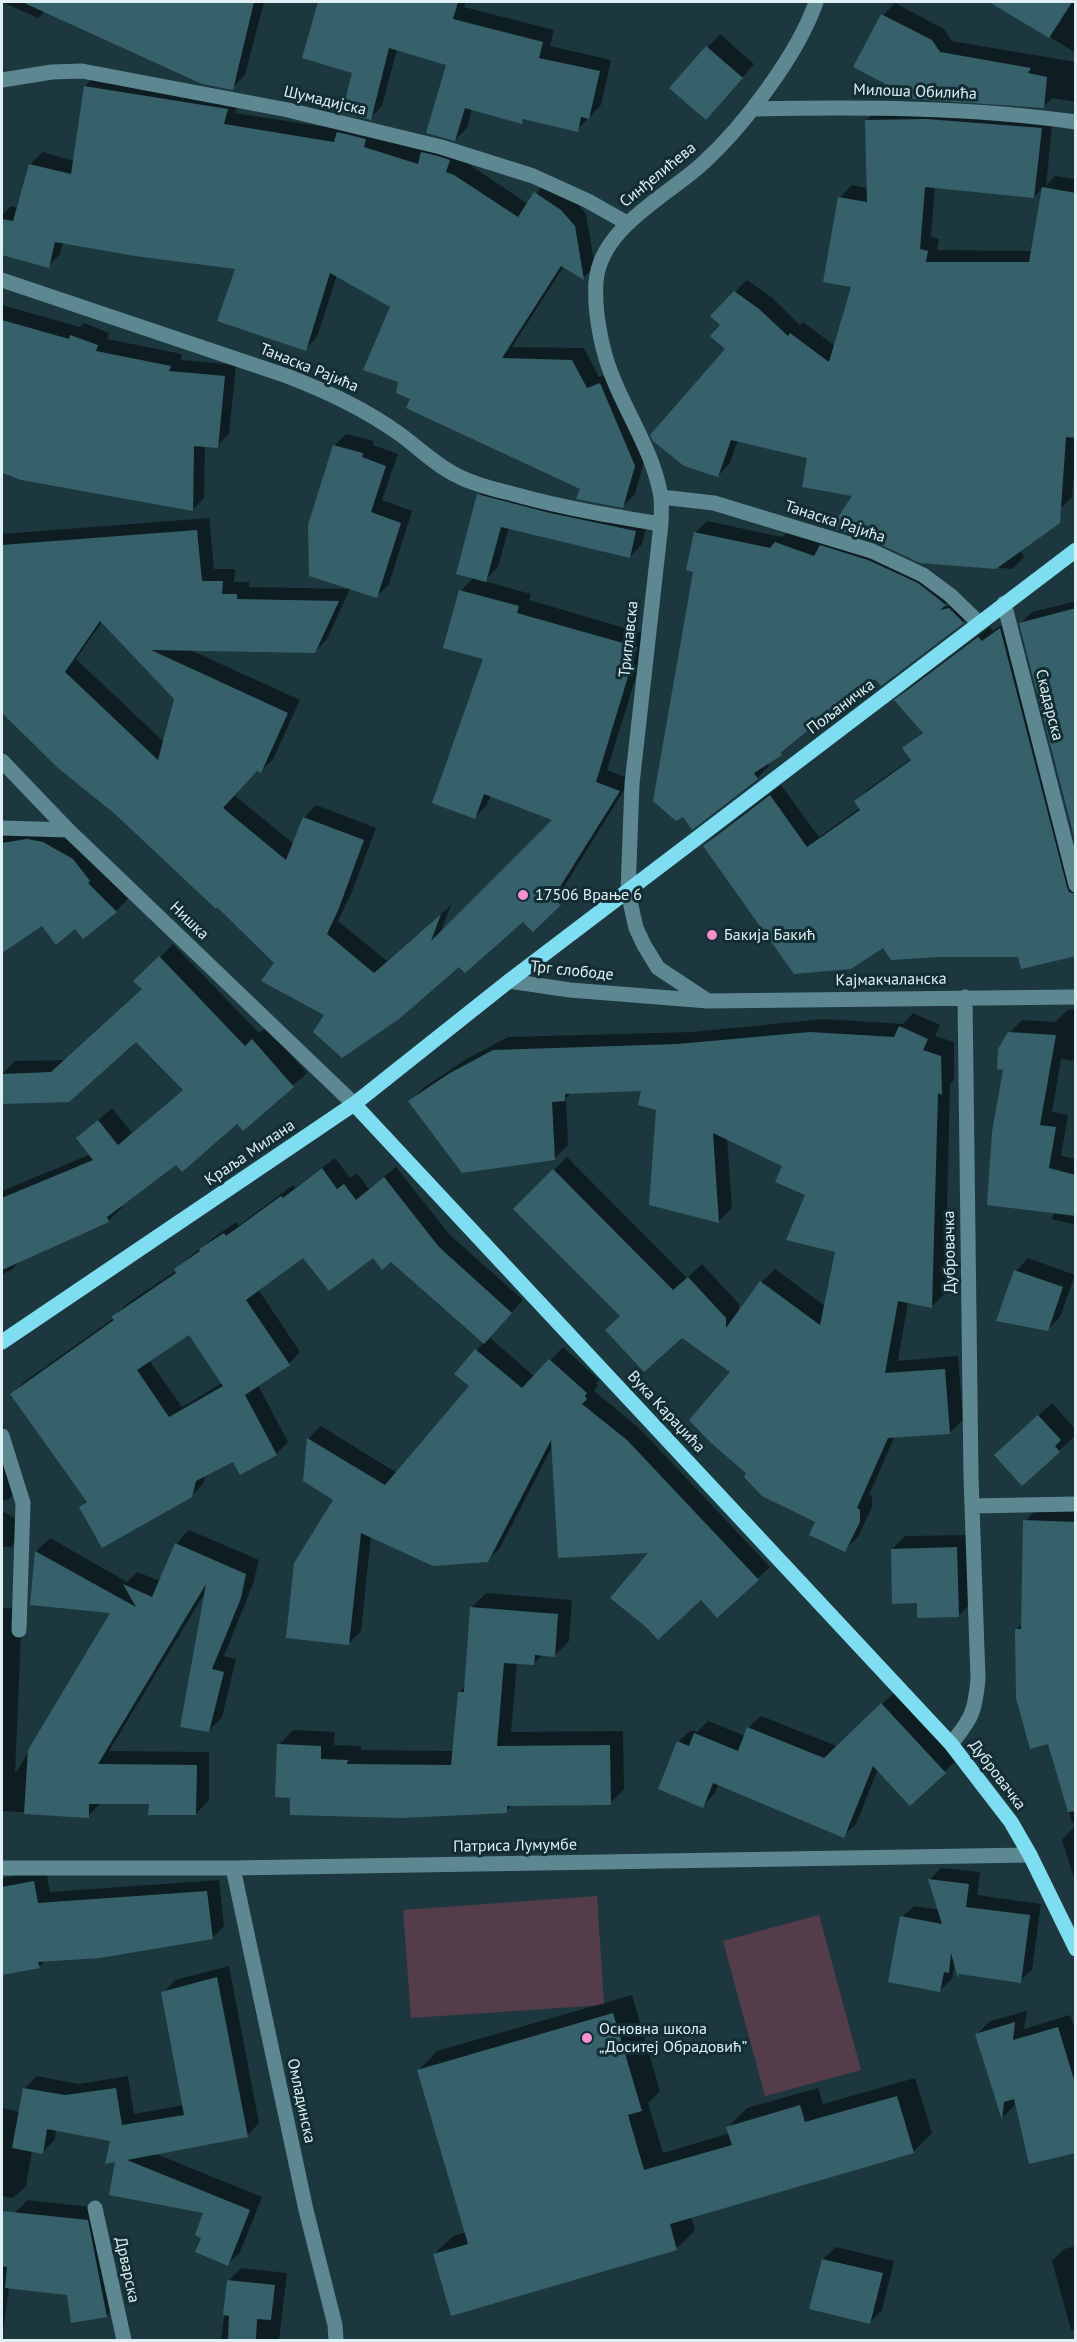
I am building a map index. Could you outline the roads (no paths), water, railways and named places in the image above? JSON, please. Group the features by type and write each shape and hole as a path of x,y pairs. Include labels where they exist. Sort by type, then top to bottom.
{"main road":[{"name":"Пољаничка","path":"628,892 1076,550"},
{"name":"Трг слободе","path":"509,981 628,892"},
{"name":"Краља Милана","path":"2,1342 354,1104 509,981"},
{"name":"Вука Караџића","path":"354,1104 951,1744"},
{"name":"Дубровачка","path":"951,1744 1005,1815 1030,1855 1076,1949"}],"street":[{"name":"Синђелићева","path":"661,497 645,443 614,382 598,322 596,279 607,249 627,223 703,163 754,109 812,15 816,2"},
{"name":"Шумадијска","path":"2,80 52,72 81,71 288,110 441,147 532,176 588,201 627,223"},
{"name":"Милоша Обилића","path":"754,109 906,108 1021,114 1076,122"},
{"name":"Танаска Рајића","path":"2,280 334,394 401,435 444,469 461,478 486,487 556,505 661,524"},
{"name":"Триглавска","path":"628,892 632,784 661,524 661,497"},
{"name":"Танаска Рајића","path":"661,497 714,503 872,551 923,575 950,595 979,623"},
{"name":"Скадарска","path":"1004,603 1076,885"},
{"name":"Нишка","path":"2,761 68,830 354,1104"},
{"path":"2,828 68,830"},
{"path":"628,892 636,928 658,968 708,1001"},
{"name":"Трг слободе","path":"509,981 570,990 708,1001"},
{"name":"Кајмакчаланска","path":"708,1001 1076,997"},
{"name":"Дубровачка","path":"951,1744 965,1727 976,1707 978,1679 972,1506 965,998"},
{"path":"2,1436 23,1503 19,1630"},
{"path":"972,1506 1076,1504"},
{"name":"Патриса Лумумбе","path":"2,1868 233,1868 1030,1855"},
{"name":"Омладинска","path":"233,1868 306,2210 335,2325 336,2340"},
{"name":"Дрварска","path":"95,2208 124,2340"}],"place":[{"name":"17506 Врање 6","path":"523,895"},
{"name":"Бакија Бакић","path":"712,935"},
{"name":"Основна школа „Доситеј Обрадовић”","path":"587,2038"}]}
